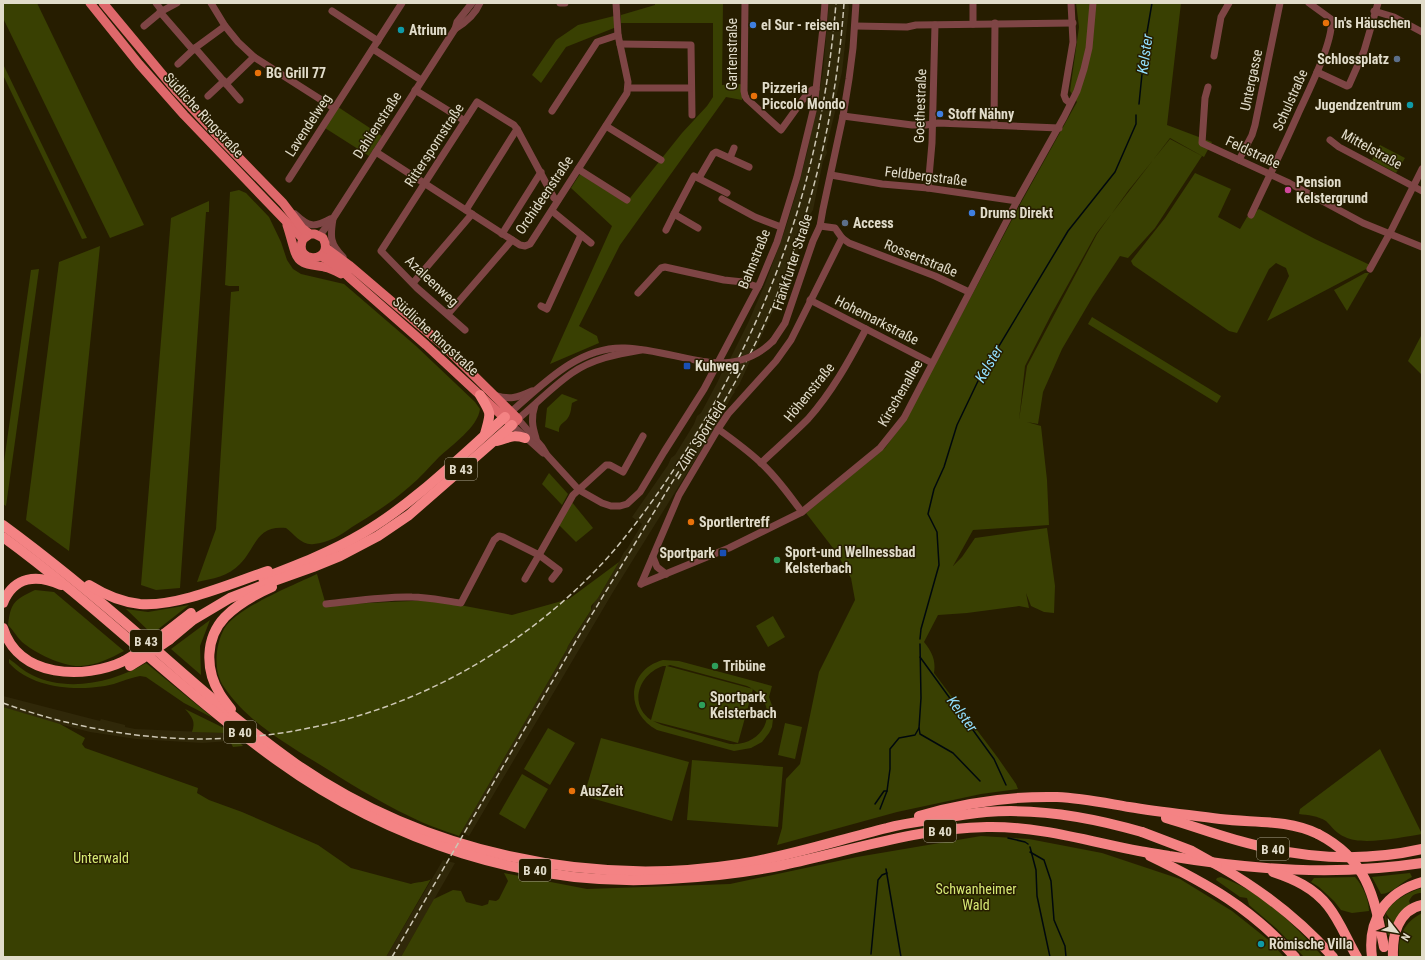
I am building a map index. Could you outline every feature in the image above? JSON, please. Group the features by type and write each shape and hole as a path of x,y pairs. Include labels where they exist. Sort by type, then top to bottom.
{"highway":[{"path":"480,395 487,406 490,416 484,436"},
{"path":"236,718 219,694 209,667 210,644 218,625 224,618 241,604 364,533 391,515 484,436 511,418"},
{"name":"B 43","path":"311,564 362,545 395,525 492,443 511,418"},
{"path":"492,443 511,436 525,438"},
{"name":"B 43","path":"3,525 105,606 236,718"},
{"name":"B 40","path":"3,537 72,591 230,724 305,780 352,807 403,831 464,854 547,872 604,879 662,880 703,877 782,866 853,848 933,831 985,827 1005,827 1044,831 1088,839 1141,852 1189,875 1230,899 1262,924 1295,957"},
{"path":"54,565 108,596 129,602 152,604 199,594 240,580 311,564"},
{"path":"3,643 12,655 39,673 60,678 93,678 119,671 142,650 167,637 188,616 223,594 311,564"},
{"path":"3,603 6,595 15,586 20,582 32,579 40,578 47,580 72,591"},
{"path":"3,628 8,638 20,654 35,664 52,670 60,672 87,672 127,664"},
{"name":"B 40","path":"236,718 278,751 316,777 346,795 382,813 431,833 489,852 548,864 618,871 665,871 717,867 771,859 953,808 983,802 1022,798 1057,797 1129,807 1259,846 1299,853 1356,857 1403,853 1422,849"},
{"path":"1129,807 1226,820 1284,824 1298,826 1318,834 1342,849 1364,876 1373,897 1387,957"},
{"path":"887,827 968,814 1019,811 1052,813 1084,818 1142,832 1192,851 1263,892 1301,924 1333,957"},
{"path":"1141,852 1266,869 1303,884 1323,901 1335,916 1357,957"},
{"name":"B 40","path":"1266,869 1355,870 1422,863"},
{"path":"1372,957 1371,945 1374,924 1382,909 1397,893 1412,885 1422,882"},
{"path":"1393,957 1393,940 1399,922 1411,909 1422,905"}],"main road":[{"name":"Südliche Ringstraße","path":"90,3 179,110 242,177 284,218 307,237"},
{"name":"Südliche Ringstraße","path":"103,3 141,50 194,111 283,203 307,237"},
{"path":"284,218 291,236 295,253 300,261 307,265 332,270 350,278"},
{"name":"Südliche Ringstraße","path":"320,235 325,242 326,248 349,265 444,346 494,395 511,418"},
{"path":"307,237 320,235"},
{"name":"Südliche Ringstraße","path":"307,237 301,248 305,255 312,258 321,256 341,269 480,395 511,418"},
{"path":"321,256 326,248"}],"street":[{"path":"156,3 161,11 240,100"},
{"path":"144,26 161,11 177,3"},
{"path":"211,3 225,26 238,42 254,57 334,108"},
{"name":"Lavendelweg","path":"289,179 402,3"},
{"name":"Dahlienstraße","path":"320,235 334,217 376,152 455,29 457,22 472,3"},
{"name":"Dahlienstraße","path":"455,29 467,20 480,3"},
{"path":"560,3 565,3"},
{"path":"616,3 618,35 628,88 691,88"},
{"name":"Gartenstraße","path":"745,3 744,82 745,96 747,99 781,130 807,94 812,90 816,90"},
{"name":"Bahnstraße","path":"579,490 602,503 611,506 627,504 634,498 645,485 704,389 758,287 766,271 804,151 814,107 825,3"},
{"name":"Frankfurter Straße","path":"539,388 577,360 588,355 614,348 645,350 706,362 724,363 747,359 761,352 773,341 785,323 813,241 820,226 822,208 831,175 849,79 856,3"},
{"path":"973,3 973,24"},
{"path":"1070,103 1066,100 1064,95 1073,42 1071,3"},
{"name":"Kirschenallee","path":"641,584 729,548 802,512 884,444 904,418 969,292 1059,128 1081,80 1087,58 1093,3"},
{"path":"1214,56 1221,17 1229,3"},
{"name":"Untergasse","path":"1239,160 1252,135 1255,125 1280,3"},
{"name":"Schulstraße","path":"1251,215 1317,72 1327,45 1332,20 1309,3"},
{"path":"1317,72 1346,86 1349,85 1364,51 1374,11 1378,3"},
{"path":"1374,11 1394,17 1422,32"},
{"path":"332,12 378,41"},
{"path":"855,26 907,27 995,23 1073,23"},
{"path":"994,125 995,23"},
{"name":"Goethestraße","path":"928,188 933,123 935,25"},
{"path":"178,64 194,49 225,26"},
{"path":"552,111 597,42 618,35"},
{"path":"620,44 691,45 692,115"},
{"path":"372,49 421,80"},
{"path":"208,96 254,57"},
{"name":"Feldstraße","path":"1208,87 1202,143 1289,183 1363,223 1422,247"},
{"name":"Orchideenstraße","path":"376,152 522,246 530,244 624,98 628,88"},
{"path":"415,90 465,121"},
{"name":"Ritterspornstraße","path":"381,251 477,102 514,125 554,198 558,200"},
{"path":"843,116 912,125 926,125 933,123 1059,128"},
{"path":"606,126 661,160"},
{"path":"466,210 517,129"},
{"name":"Mittelstraße","path":"1330,140 1339,147 1422,191"},
{"path":"730,158 734,148"},
{"path":"699,178 713,154 716,152 719,152 749,167"},
{"path":"578,169 627,200"},
{"path":"1370,269 1422,169"},
{"path":"502,234 541,172"},
{"name":"Feldbergstraße","path":"831,175 882,184 928,188 1018,201"},
{"path":"666,230 694,176 755,217 781,226"},
{"name":"Südliche Ringstraße","path":"283,203 301,219 313,226 319,225 334,217"},
{"path":"552,210 591,243"},
{"path":"413,283 472,214"},
{"path":"674,214 698,228"},
{"name":"Südliche Ringstraße","path":"334,217 331,234 332,241 337,251 349,265"},
{"path":"820,226 835,228 842,238"},
{"path":"541,306 547,309 581,235"},
{"name":"Rossertstraße","path":"842,238 849,243 934,276 969,292"},
{"name":"Zum Sportfeld","path":"641,584 679,495 728,414 764,376 791,340 842,238"},
{"path":"448,314 512,240"},
{"name":"Azaleenweg","path":"381,251 413,283 465,330"},
{"path":"638,293 661,268 665,267 724,280 742,282 758,287"},
{"name":"Hohemarkstraße","path":"810,300 932,363"},
{"name":"Höhenstraße","path":"761,463 795,432 821,403 845,369 866,329"},
{"path":"511,418 535,404 581,367 617,354 645,350"},
{"path":"494,395 513,398 539,388"},
{"path":"511,418 539,388"},
{"path":"535,404 532,418 536,440"},
{"path":"511,418 525,438 547,455"},
{"path":"511,418 536,440 547,455 579,490"},
{"path":"718,429 744,448 761,463 786,491 802,512"},
{"path":"525,579 570,500 606,465 610,465 623,472 643,436"},
{"path":"326,604 384,598 412,597 433,598 461,603 494,540 499,536 539,555 559,570 552,579"},
{"path":"653,557 657,567 666,574"}],"shaded area":[{"path":"829,3 848,3 849,8 842,72 835,102 836,108 826,148 827,153 823,161 813,210 809,216 798,254 785,285 739,385 734,391 735,392 713,431 613,592 469,836 461,832 568,646 591,610 595,600 598,598 642,524 632,517 668,465 671,458 675,455 694,424 697,416 701,413 748,323 765,284 785,230 807,153 823,72"},
{"path":"3,696 100,721 101,719 125,725 125,727 135,729 226,733 230,741 202,743 136,739 90,732 32,717 3,707"},
{"path":"443,860 455,863 401,957 386,957"}],"green space":[{"path":"3,3 37,3 144,225 110,238 3,18"},
{"path":"655,3 723,3 722,85 743,84 742,100 726,97 620,245 579,326 597,336 599,343 550,364 612,226 571,188 580,174 626,203 713,97 713,23 621,23 621,15 655,5"},
{"path":"1076,3 1181,3 1167,125 1212,142 1204,157 1170,138 1153,160 1170,139 1202,156 1155,228 1128,258 1120,256 1092,298 1062,349 1043,392 1038,424 1027,422 1041,426 1047,480 1049,525 973,530 953,566 962,557 975,538 1047,528 1055,586 1054,613 1044,612 1031,606 1026,593 1029,608 1019,606 967,613 938,615 924,642 933,656 934,673 998,758 1018,789 981,794 897,812 777,845 782,828 786,779 800,764 819,672 855,600 851,578 836,552 806,513 885,448 906,419 1023,199 1077,102 1070,91 1079,27","holes":["1111,214 1097,234 1027,366 1019,420 1025,366 1051,315 1096,234"]},
{"path":"614,16 614,28 566,47 541,83 532,75 556,40 578,25"},
{"path":"3,64 87,238 82,239 3,75"},
{"path":"338,107 382,136 369,156 325,128"},
{"path":"1380,145 1405,158 1396,173 1372,160"},
{"path":"1195,173 1231,189 1218,217 1240,229 1247,217 1259,209 1315,239 1370,265 1368,268 1267,321 1289,276 1286,268 1276,263 1269,269 1237,333 1229,331 1133,265 1131,261 1165,218"},
{"path":"239,190 246,193 269,217 281,242 287,260 293,269 301,274 344,284 416,346 475,402 480,409 475,422 470,429 439,457 413,484 389,503 343,533 324,542 310,544 298,539 286,528 268,530 262,534 236,568 220,576 197,582 216,529 231,292 239,291 239,286 225,285 230,192"},
{"path":"209,201 209,212 206,212 180,588 156,590 141,585 171,218"},
{"path":"100,246 69,551 26,520 59,262"},
{"path":"39,269 6,506 3,504 3,469 31,270"},
{"path":"1365,273 1369,273 1347,311 1334,290"},
{"path":"1092,317 1221,396 1217,403 1088,324"},
{"path":"1422,334 1422,375 1408,361"},
{"path":"562,394 578,400 572,403 569,416 561,425 559,432 545,427 547,408"},
{"path":"549,473 568,494 562,505 542,484"},
{"path":"571,501 593,528 576,542 558,524"},
{"path":"619,562 598,598 591,606 591,610 568,646 459,836 398,811 277,737 243,710 220,681 216,658 217,651 224,629 230,621 253,605 317,574 326,605 433,600 512,615 569,599"},
{"path":"35,590 54,592 124,651 98,663 74,666 58,662 42,655 22,642 8,625 12,606 22,596"},
{"path":"189,605 152,634 126,609 148,612"},
{"path":"773,616 785,637 768,647 756,626"},
{"path":"210,620 200,646 201,675 171,649"},
{"path":"9,659 29,673 46,680 75,684 105,680 133,670 146,663 213,718 184,703 146,677 140,676 105,686 67,688 41,683 29,678 9,663"},
{"name":"Sportpark Kelsterbach","path":"663,660 679,661 772,686 769,697 774,711 772,727 769,733 762,742 751,748 734,751 657,730 647,723 639,713 635,703 634,692 636,682 642,673 651,665","holes":["670,665 751,688 667,666","666,666 651,720 644,713 638,698 639,690 643,682 655,670","753,690 758,693 764,702 767,712 766,722 761,731 754,738 743,743 730,744 662,725 653,721 738,743"]},
{"name":"Unterwald","path":"3,707 60,724 85,738 82,744 85,748 198,788 197,793 209,800 242,812 318,845 351,868 411,884 431,879 386,957 3,957"},
{"path":"185,709 228,730 243,746 233,747 226,733 192,732 194,725 193,719"},
{"path":"785,723 802,727 795,759 778,755"},
{"path":"548,728 575,743 550,785 524,769"},
{"path":"601,738 689,762 672,821 584,796"},
{"path":"1380,749 1422,834 1372,841 1352,840 1340,834 1323,819 1299,814 1300,809"},
{"path":"692,760 783,767 778,827 687,820"},
{"path":"522,774 548,789 525,829 499,814"},
{"name":"Schwanheimer Wald","path":"981,836 1029,839 1102,853 1180,879 1232,911 1271,942 1284,957 401,957 434,899 453,890 461,891 466,902 482,906 488,904 489,900 496,901 499,899 508,881 504,873 587,889 730,884 857,857"},
{"path":"1410,873 1412,877 1393,890 1381,894 1372,877"},
{"path":"1221,877 1236,883 1264,900 1301,933 1323,957 1304,957 1277,929 1249,905 1247,898 1240,897 1216,880 1217,878"},
{"path":"1355,877 1365,893 1369,911 1352,913 1341,910 1319,887 1311,882 1314,878"},
{"path":"1422,888 1422,893 1411,897 1409,901 1410,904 1397,918 1390,935 1388,935 1385,918 1386,913 1392,904 1412,891"},
{"path":"1422,913 1422,957 1399,957 1403,931 1410,921"}],"waterway":[{"name":"Kelster","path":"1139,104 1145,44 1152,3"},
{"name":"Kelster","path":"920,639 921,629 939,565 937,532 928,514 934,489 944,467 957,425 978,381 1068,231 1115,172 1136,124 1136,115"},
{"path":"880,809 887,791 890,769 890,749 899,738 915,735 919,728 921,698 920,644"},
{"name":"Kelster","path":"920,657 994,759 1006,785"},
{"path":"919,728 920,734 953,753 980,781"},
{"path":"875,804 884,791 887,791"},
{"name":"Kelster","path":"1008,838 1028,844"},
{"name":"Kelster","path":"1030,847 1036,870 1037,896 1050,957"},
{"name":"Kelster","path":"1030,852 1044,860 1051,881 1054,920 1065,946 1066,957"},
{"path":"886,869 901,957"},
{"path":"871,954 878,880 882,875 887,873"}],"railway":[{"path":"3,703 77,725 152,737 190,739 228,738 266,735 304,729 348,719 390,705 432,688 471,667 509,643 545,617 579,587 610,555 666,482 725,385 751,333 773,281 792,228 808,174 830,62 836,3"},
{"path":"678,479 747,360 774,302 790,261 816,177 826,134 840,47 844,3"},
{"path":"392,957 577,639 679,471"}],"place":[{"name":"In's Häuschen","path":"1326,23"},
{"name":"el Sur - reisen","path":"753,25"},
{"name":"Atrium","path":"401,30"},
{"name":"Schlossplatz","path":"1397,59"},
{"name":"BG Grill 77","path":"258,73"},
{"name":"Pizzeria Piccolo Mondo","path":"754,96"},
{"name":"Jugendzentrum","path":"1410,105"},
{"name":"Stoff Nähny","path":"940,114"},
{"name":"Pension Kelstergrund","path":"1288,190"},
{"name":"Drums Direkt","path":"972,213"},
{"name":"Access","path":"845,223"},
{"name":"Kuhweg","path":"687,366"},
{"name":"Sportlertreff","path":"691,522"},
{"name":"Sportpark","path":"723,553"},
{"name":"Sport-und Wellnessbad Kelsterbach","path":"777,560"},
{"name":"Tribüne","path":"715,666"},
{"name":"Sportpark Kelsterbach","path":"702,705"},
{"name":"AusZeit","path":"572,791"},
{"name":"Römische Villa","path":"1261,944"}]}
